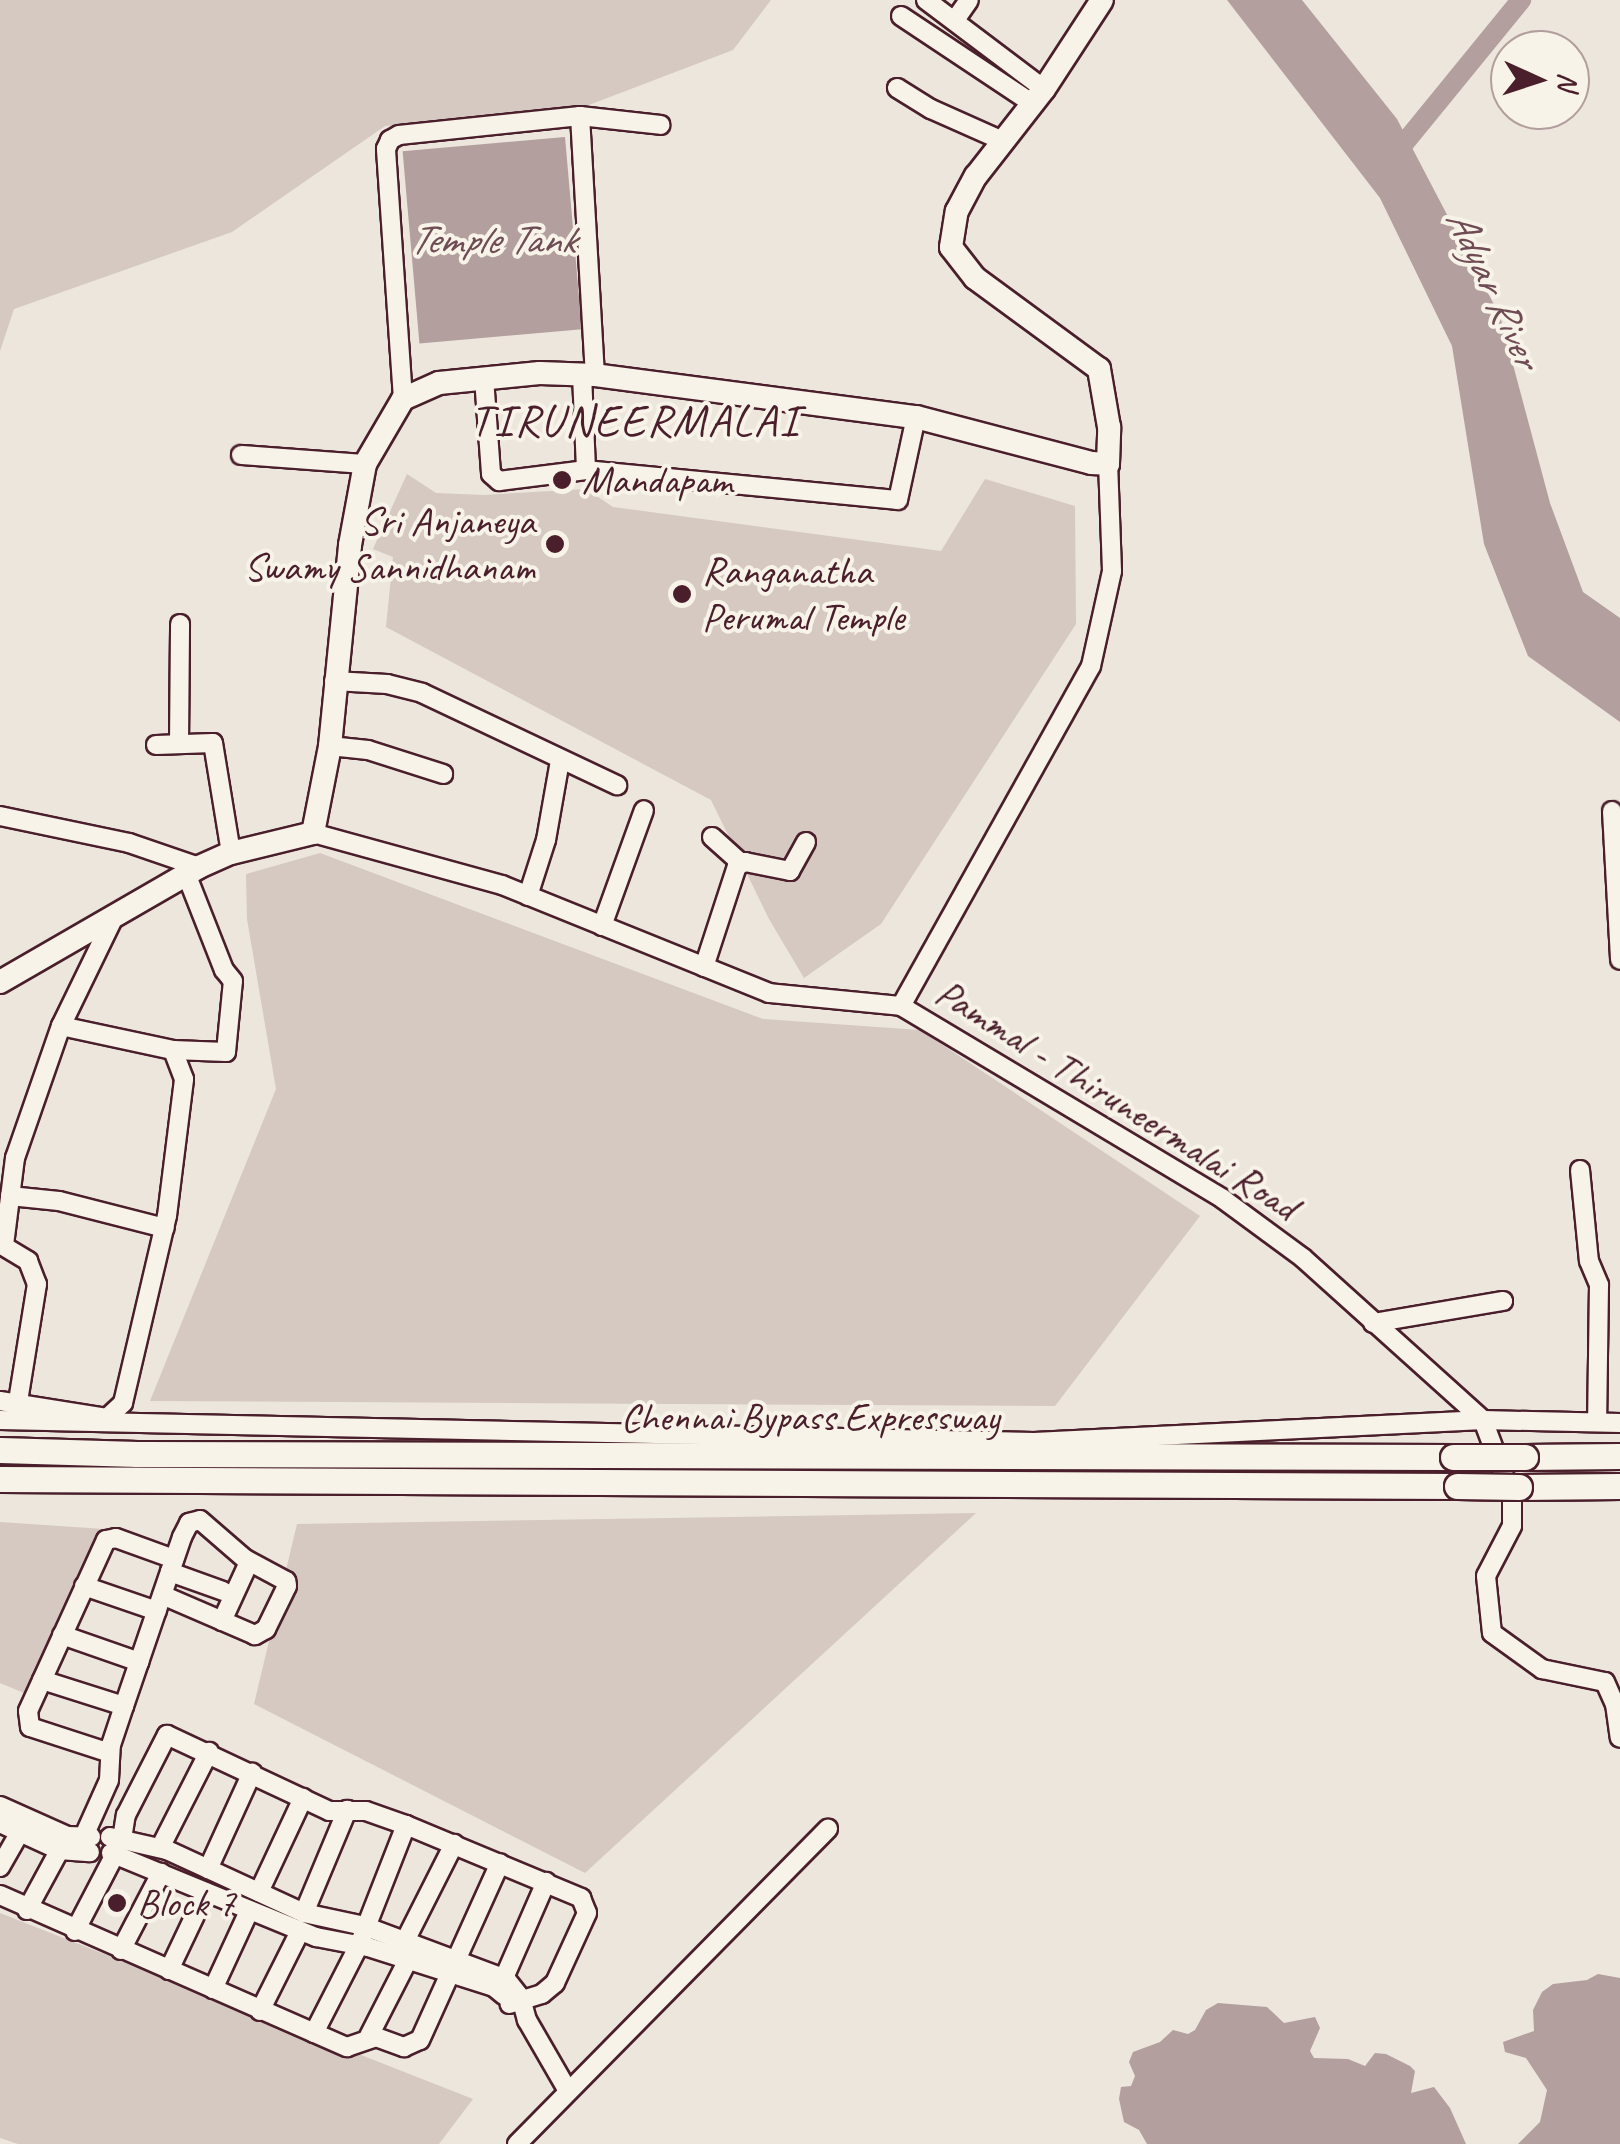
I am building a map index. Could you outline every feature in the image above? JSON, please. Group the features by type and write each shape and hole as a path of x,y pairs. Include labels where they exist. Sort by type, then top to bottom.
{"highway":[{"name":"Chennai Bypass Expressway","path":"0,1450 137,1454 1121,1448 1620,1456"},
{"name":"Chennai Bypass Expressway","path":"0,1479 1620,1486"}],"main road":[{"path":"5,972 231,853 313,833 330,746 350,545 366,464 403,399 438,383 588,374 916,417 1062,456 1108,464 1109,428 1099,369 975,278 951,247 957,211 1038,96 1094,3"}],"street":[{"path":"926,0 956,20 1038,96"},
{"path":"956,20 969,0"},
{"path":"901,16 1038,96"},
{"path":"897,88 931,109 1003,141"},
{"path":"580,116 588,374 586,470"},
{"path":"403,399 386,149 390,140 398,135 580,116 661,125"},
{"path":"484,378 493,478 521,480 586,470 898,500 916,417"},
{"path":"241,455 366,464"},
{"path":"313,833 528,896 769,993 900,1006 1091,666 1112,570 1108,464"},
{"path":"180,624 180,744"},
{"path":"334,681 386,684 422,694 617,785"},
{"path":"156,745 213,743 231,853"},
{"path":"330,746 368,750 443,774"},
{"path":"528,896 546,840 560,761"},
{"path":"602,926 644,810"},
{"path":"1612,812 1620,960"},
{"path":"0,816 129,843 193,871 224,970 233,981 228,1046 222,1054 173,1050 60,1026"},
{"path":"712,838 740,862 790,872 806,842"},
{"path":"704,966 740,862"},
{"path":"8,1412 36,1284 28,1261 2,1244 15,1158 60,1026 115,914"},
{"name":"Pammal - Thiruneermalai Road","path":"900,1006 1247,1216 1303,1258 1484,1420 1512,1497 1512,1526 1486,1576 1492,1633 1542,1670 1612,1677 1620,1738"},
{"path":"8,1412 107,1418 116,1414 123,1403 165,1228 184,1079 173,1050"},
{"path":"1580,1170 1589,1261 1599,1285 1597,1422"},
{"path":"6,1201 59,1202 165,1228"},
{"path":"1372,1323 1503,1301"},
{"path":"8,1412 1030,1448"},
{"path":"1121,1448 1484,1420 1620,1422"},
{"path":"75,1931 109,1780 110,1753 124,1706 160,1603 172,1565 194,1519 249,1562 286,1581 285,1591 264,1632 255,1635 160,1603 84,1586"},
{"path":"110,1753 30,1727 28,1711 109,1538 223,1591"},
{"path":"222,1621 249,1562"},
{"path":"62,1634 139,1662"},
{"path":"42,1680 124,1706"},
{"path":"27,1910 124,1820 163,1737 174,1736 334,1812 366,1811 406,1824 581,1898 587,1913 549,1990 516,2001"},
{"path":"160,1848 209,1752"},
{"path":"208,1869 252,1773"},
{"path":"213,1989 266,1896 302,1798"},
{"path":"0,1806 256,1914 364,1926 406,1950 499,1989 516,2001"},
{"path":"260,2011 302,1922 347,1810"},
{"path":"0,1823 20,1832 94,1844 160,1848 266,1896 302,1922 359,1945 406,1950"},
{"path":"314,2033 359,1945 406,1824"},
{"path":"516,2144 828,1829"},
{"path":"0,1867 20,1832"},
{"path":"368,2038 454,1844"},
{"path":"0,1895 346,2047 368,2038 381,2038 399,2046 417,2043 500,1863"},
{"path":"121,1950 162,1873"},
{"path":"504,1978 546,1882"},
{"path":"168,1970 206,1892"},
{"path":"453,1967 504,1978"},
{"path":"504,1978 516,2001 519,2018 531,2026 568,2092"}],"shaded area":[{"path":"0,0 771,0 733,50 581,108 385,126 232,232 14,309 0,351"},
{"path":"407,474 436,493 484,495 586,489 613,507 941,551 985,479 1075,506 1076,624 881,924 804,978 769,919 711,800 386,627 393,557 373,549"},
{"path":"320,853 763,1019 920,1030 1200,1216 1055,1406 150,1401 276,1089 247,919 246,874"},
{"path":"976,1513 585,1873 254,1704 297,1524"},
{"path":"0,1522 104,1529 29,1695 0,1683"},
{"path":"0,1913 473,2099 439,2144 18,2144 0,2138"}],"water":[{"path":"1227,0 1302,0 1397,119 1500,316 1550,503 1583,592 1620,618 1620,722 1528,656 1484,544 1452,346 1380,198"},
{"name":"Temple Tank","path":"565,137 582,329 419,343 403,151"},
{"path":"1598,1974 1620,1978 1620,2144 1518,2144 1540,2122 1547,2090 1526,2058 1505,2052 1503,2042 1534,2031 1533,2010 1542,1992 1553,1984 1587,1980"},
{"path":"1218,2003 1267,2007 1284,2023 1315,2017 1320,2028 1310,2051 1314,2058 1348,2059 1365,2066 1375,2053 1410,2066 1415,2071 1411,2093 1434,2087 1450,2108 1466,2144 1147,2144 1139,2130 1124,2122 1119,2099 1121,2087 1131,2086 1135,2076 1129,2062 1133,2052 1160,2042 1173,2030 1188,2034 1195,2030 1206,2010"}],"waterway":[{"path":"1393,157 1521,0"}],"place":[{"name":"Mandapam","path":"562,480"},
{"name":"Sri Anjaneya Swamy Sannidhanam","path":"555,544"},
{"name":"Ranganatha Perumal Temple","path":"682,594"},
{"name":"Block 7","path":"117,1903"}],"district":[{"name":"TIRUNEERMALAI","path":"635,421"}],"water label":[{"name":"Adyar River","path":"1493,288"}]}
